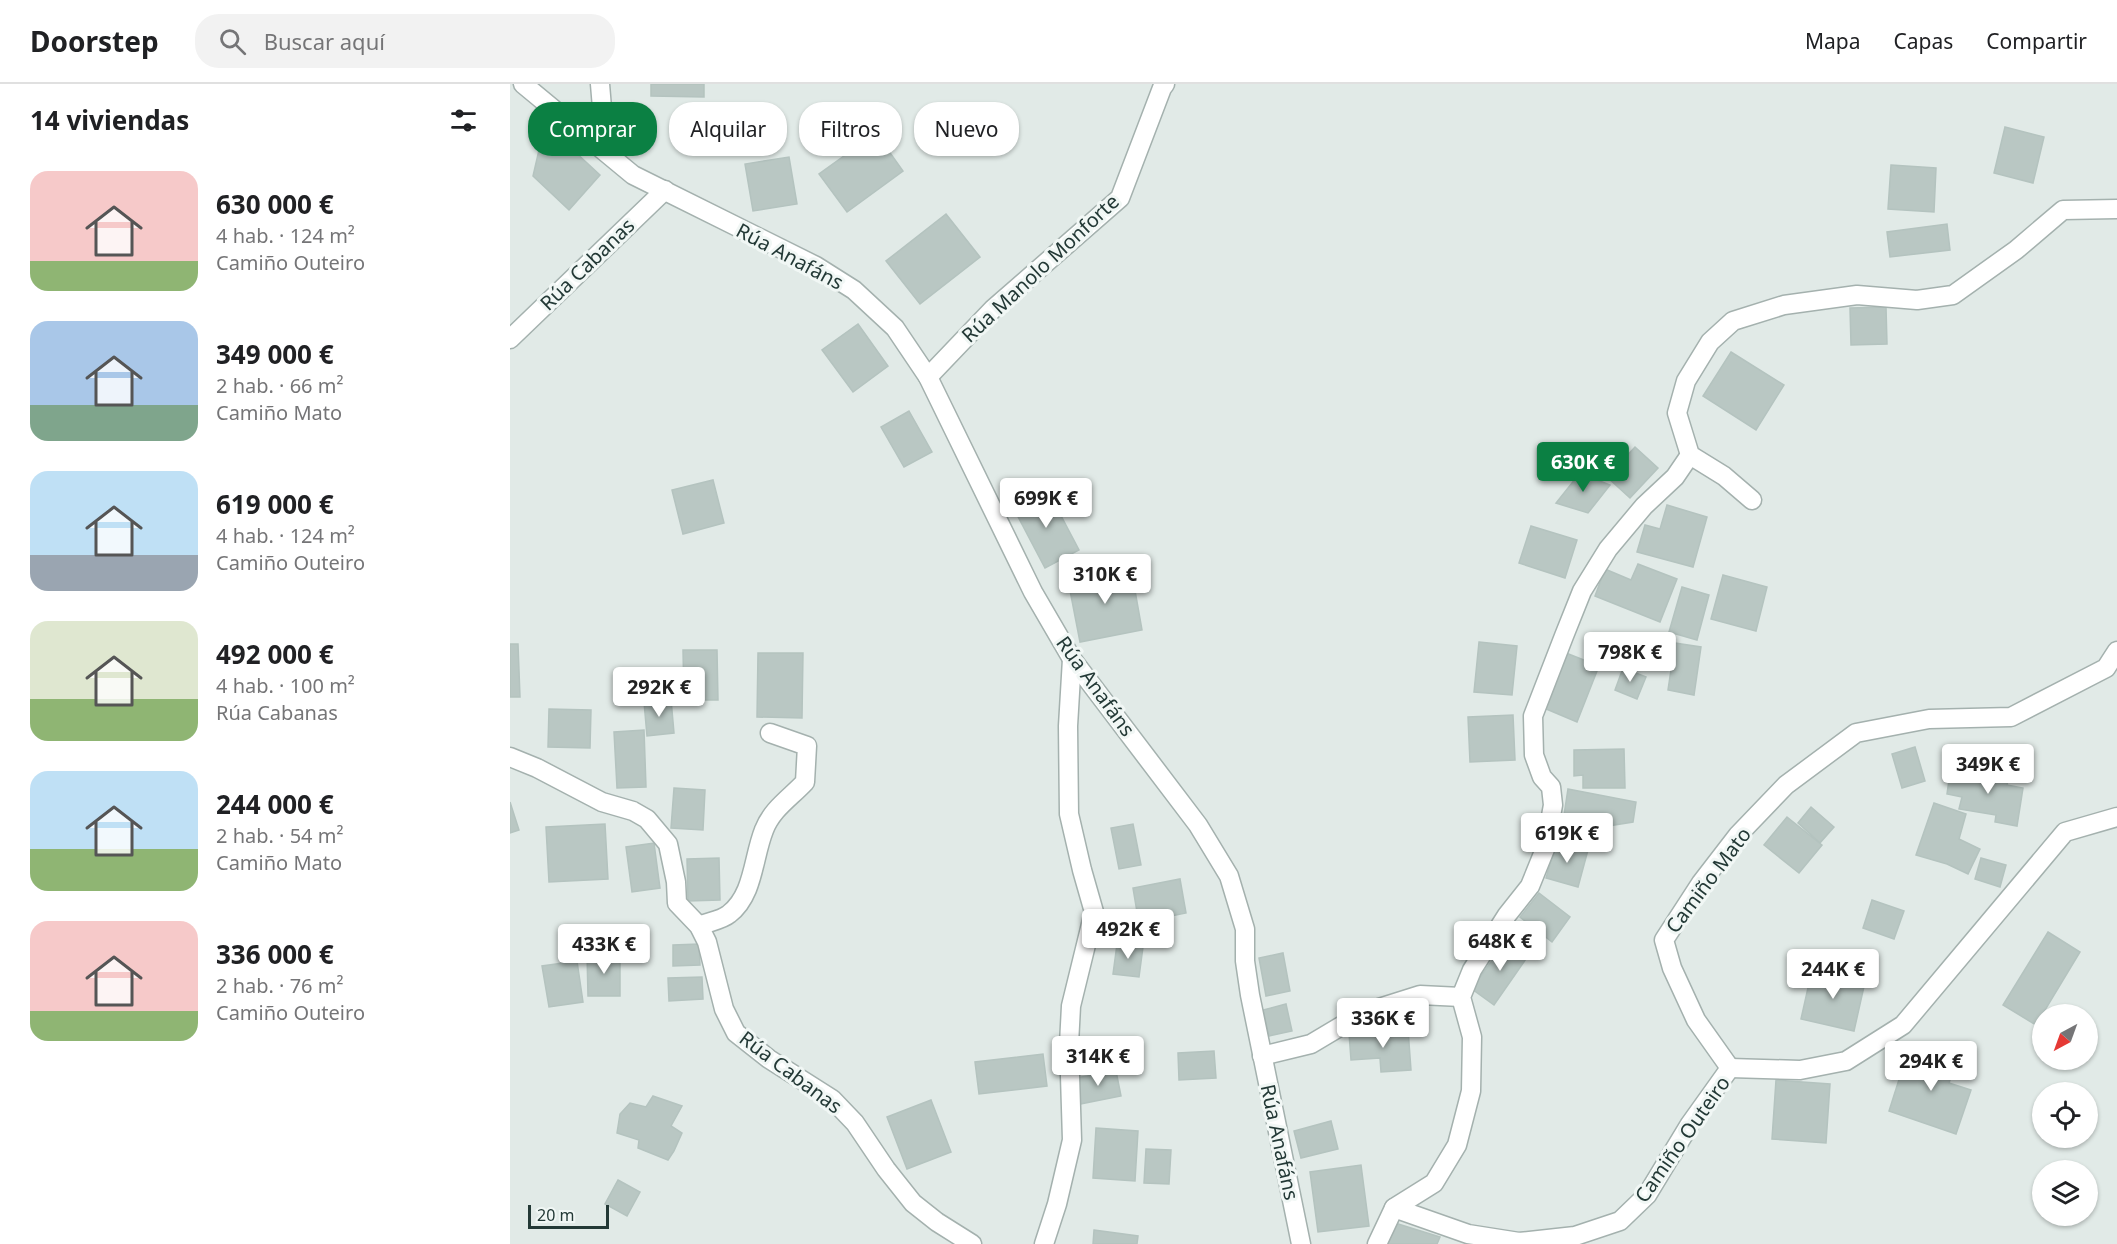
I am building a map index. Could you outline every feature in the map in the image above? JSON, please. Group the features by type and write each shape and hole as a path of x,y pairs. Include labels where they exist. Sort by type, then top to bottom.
{"street":[{"name":"Rúa Anafáns","path":"523,84 544,102"},
{"path":"600,84 602,102"},
{"name":"Rúa Manolo Monforte","path":"928,377 993,309 1120,198 1165,84"},
{"name":"Rúa Anafáns","path":"610,156 633,174 816,266 854,290 895,328 928,377 1033,592 1072,659 1198,825 1229,876 1245,929 1245,961 1250,995 1301,1244"},
{"name":"Rúa Cabanas","path":"510,339 665,190"},
{"path":"1752,500 1724,476 1690,455 1677,413 1686,381 1710,342 1733,321 1784,305 1857,295 1917,300 1953,295 2016,250 2062,210 2117,208"},
{"path":"1377,1244 1394,1208 1434,1183 1457,1145 1471,1091 1472,1037 1461,997 1472,970 1507,915 1530,886 1545,849 1553,805 1551,788 1542,777 1533,756 1533,716 1582,591 1608,549 1644,506 1675,477 1690,455"},
{"name":"Camiño Mato","path":"1730,1068 1696,1020 1672,968 1664,940 1701,883 1738,835 1786,785 1856,733 1929,719 2011,717 2106,668 2117,651"},
{"path":"1044,1244 1057,1204 1072,1140 1069,1044 1071,1006 1094,912 1069,814 1068,726 1072,659"},
{"path":"699,926 729,915 744,897 764,830 774,810 789,799 805,782 807,747 770,733"},
{"name":"Rúa Cabanas","path":"510,757 537,768 602,802 633,811 647,819 668,844 676,882 677,903 699,926 707,942 724,1009 736,1033 769,1059 832,1099 855,1123 886,1169 913,1203 972,1244"},
{"path":"1730,1068 1800,1070 1846,1061 1902,1025 2065,832 2117,817"},
{"path":"1262,1056 1311,1044 1363,1013 1420,995 1461,997"},
{"name":"Camiño Outeiro","path":"1394,1208 1468,1234 1519,1242 1575,1236 1620,1221 1647,1196 1690,1124 1730,1068"}],"building":[{"path":"651,84 704,84 704,97 651,96"},
{"path":"2005,127 2044,137 2033,183 1994,173"},
{"path":"538,156 580,156 600,175 569,210 533,176"},
{"path":"844,156 892,156 903,171 847,212 819,174"},
{"path":"789,157 797,204 753,211 745,164"},
{"path":"1891,165 1936,168 1934,212 1888,209"},
{"path":"946,214 980,257 920,304 886,261"},
{"path":"1947,224 1950,250 1890,257 1887,232"},
{"path":"1886,307 1887,344 1851,345 1850,308"},
{"path":"858,324 888,366 853,392 822,350"},
{"path":"1731,352 1784,385 1756,430 1703,396"},
{"path":"909,411 932,452 904,467 881,427"},
{"path":"1635,447 1658,468 1630,498 1607,477"},
{"path":"1580,473 1610,485 1588,513 1556,503"},
{"path":"713,480 724,523 683,534 672,490"},
{"path":"1048,491 1079,550 1045,568 1014,509"},
{"path":"1667,505 1707,517 1693,567 1637,552 1645,525 1660,529"},
{"path":"1531,526 1577,540 1565,578 1519,563"},
{"path":"1638,564 1677,579 1660,622 1595,596 1605,569 1631,580"},
{"path":"1131,568 1142,630 1080,642 1068,580"},
{"path":"1723,575 1767,587 1756,631 1711,619"},
{"path":"1682,587 1709,595 1697,640 1669,632"},
{"path":"1479,642 1517,646 1512,695 1474,692"},
{"path":"1675,643 1701,647 1694,695 1668,690"},
{"path":"510,644 518,644 520,697 510,697"},
{"path":"683,650 717,650 718,700 684,700"},
{"path":"758,653 803,653 802,718 757,717"},
{"path":"1566,653 1599,666 1577,722 1544,708"},
{"path":"1623,668 1646,677 1637,699 1615,690"},
{"path":"671,699 674,733 647,736 644,702"},
{"path":"549,709 591,710 590,748 548,747"},
{"path":"1513,715 1515,760 1470,762 1468,717"},
{"path":"644,730 646,787 617,788 614,732"},
{"path":"1915,747 1925,781 1902,788 1892,754"},
{"path":"1624,749 1625,788 1583,788 1583,775 1574,776 1574,750"},
{"path":"1970,769 2009,775 2007,785 2023,788 2017,826 1995,822 1996,815 1959,809 1962,797 1947,794 1950,773 1968,776"},
{"path":"674,788 705,790 703,830 671,828"},
{"path":"1568,789 1636,802 1633,822 1583,830 1562,828"},
{"path":"510,802 519,830 510,833"},
{"path":"1934,803 1966,814 1959,839 1980,849 1968,874 1947,864 1916,855"},
{"path":"1811,807 1834,827 1820,843 1798,823"},
{"path":"1787,817 1822,845 1799,873 1764,845"},
{"path":"605,824 608,879 549,882 546,827"},
{"path":"1133,824 1141,865 1119,869 1111,828"},
{"path":"1557,840 1588,850 1578,887 1546,878"},
{"path":"654,843 660,888 632,892 626,847"},
{"path":"719,858 720,900 688,901 687,859"},
{"path":"1981,858 2006,865 2000,887 1975,879"},
{"path":"1180,879 1186,913 1166,917 1167,941 1142,942 1133,888"},
{"path":"1539,893 1570,917 1552,942 1520,917"},
{"path":"1872,900 1904,911 1894,939 1863,928"},
{"path":"2048,932 2080,952 2049,1004 2032,1004 2032,1023 2003,1005"},
{"path":"1506,940 1528,956 1494,1005 1472,989"},
{"path":"699,944 700,965 673,966 673,945"},
{"path":"1117,944 1143,947 1139,977 1113,974"},
{"path":"620,953 620,996 588,996 587,954"},
{"path":"1283,953 1290,991 1266,996 1259,958"},
{"path":"577,961 583,1002 549,1007 542,966"},
{"path":"1812,970 1865,982 1854,1031 1801,1019"},
{"path":"702,977 703,999 669,1001 668,978"},
{"path":"1286,1004 1292,1031 1269,1036 1263,1010"},
{"path":"1408,1029 1411,1070 1381,1072 1380,1058 1351,1060 1349,1033"},
{"path":"1113,1040 1115,1064 1079,1067 1078,1042"},
{"path":"1923,1044 1958,1056 1949,1083 1971,1090 1956,1134 1889,1111 1903,1067 1914,1070"},
{"path":"1214,1051 1216,1078 1179,1080 1178,1053"},
{"path":"1043,1054 1047,1086 979,1094 975,1062"},
{"path":"1116,1071 1121,1096 1080,1104 1075,1078"},
{"path":"1776,1080 1830,1084 1826,1143 1772,1139"},
{"path":"653,1096 682,1106 671,1126 682,1133 668,1160 638,1148 639,1140 617,1133 620,1114 630,1103 646,1107"},
{"path":"931,1100 951,1152 907,1169 887,1117"},
{"path":"1331,1121 1338,1149 1301,1158 1294,1131"},
{"path":"1096,1128 1138,1131 1135,1181 1093,1178"},
{"path":"1146,1149 1171,1150 1169,1184 1144,1183"},
{"path":"1361,1165 1369,1226 1318,1232 1310,1172"},
{"path":"618,1180 640,1192 627,1216 605,1204"},
{"path":"1395,1223 1440,1237 1437,1244 1388,1244"},
{"path":"1094,1230 1138,1236 1137,1244 1093,1244"}]}
